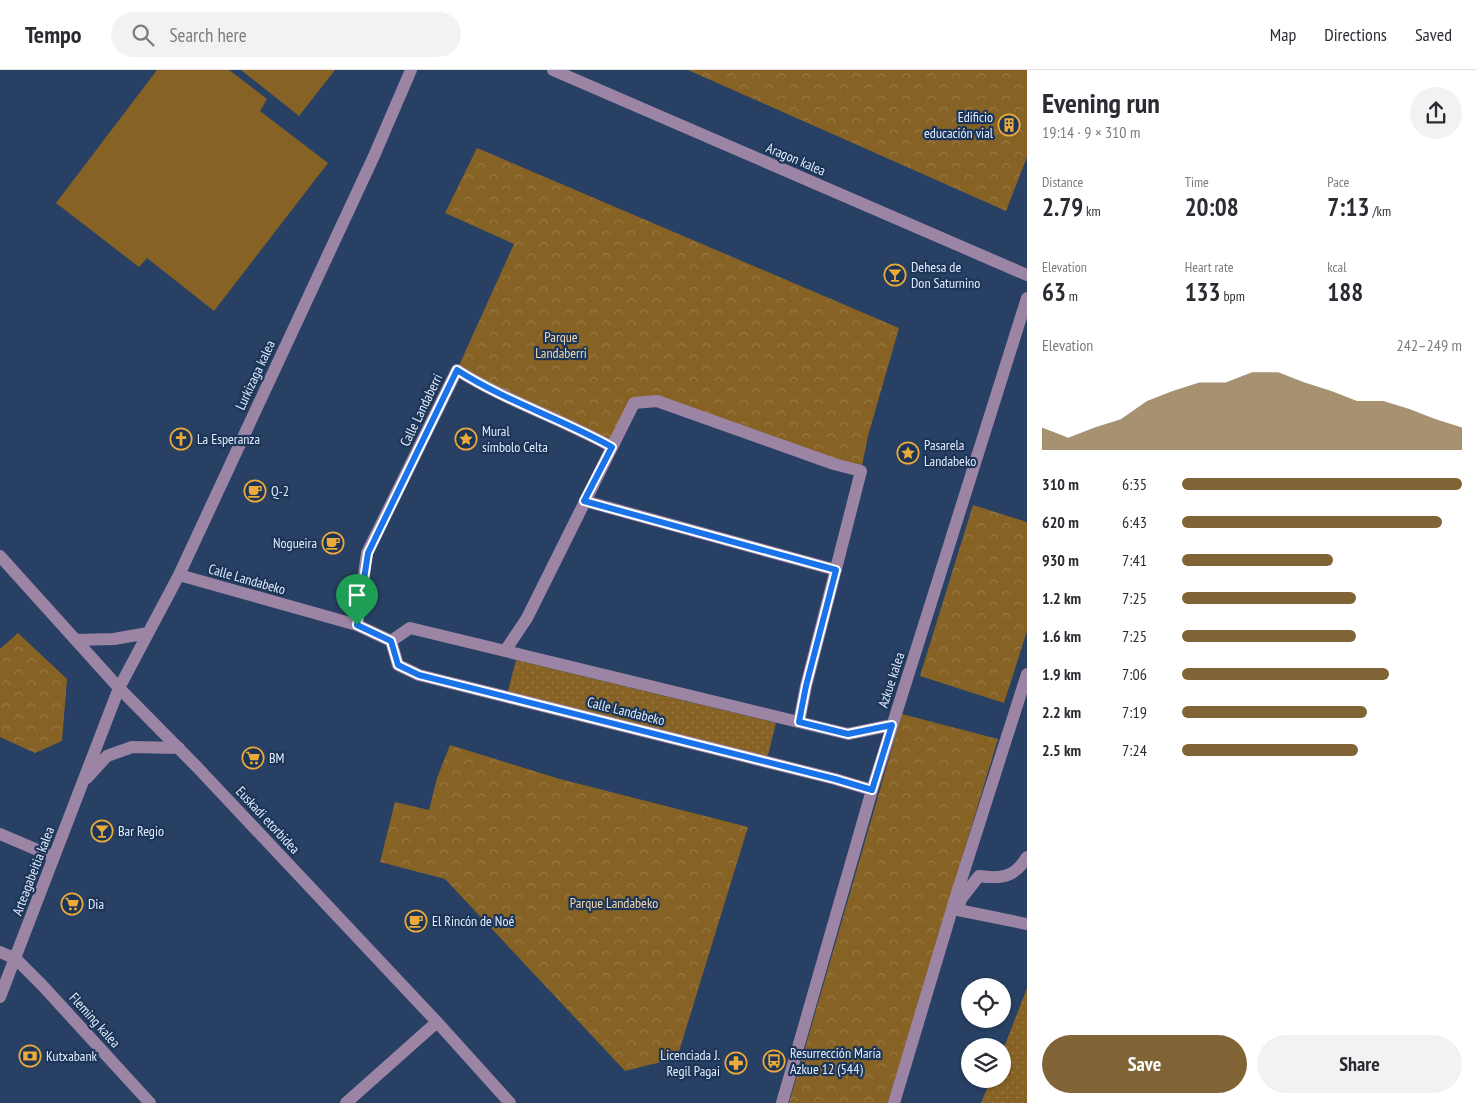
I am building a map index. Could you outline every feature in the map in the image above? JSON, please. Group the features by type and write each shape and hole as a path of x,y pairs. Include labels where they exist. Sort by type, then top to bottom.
{"street":[{"name":"Lurkizaga kalea","path":"119,688 179,575 374,156 411,70"},
{"name":"Aragon kalea","path":"553,70 1027,275"},
{"name":"Azkue kalea","path":"782,1103 872,790 1027,298"},
{"name":"Calle Landaberri","path":"357,625 368,553 457,370 476,383 581,430 612,447"},
{"path":"505,651 527,618 634,403 657,401 834,464 861,471 806,686 799,722"},
{"path":"584,501 836,570"},
{"name":"Euskadi etorbidea","path":"0,556 119,688 179,748 437,1022 510,1103"},
{"name":"Calle Landabeko","path":"179,575 357,625 391,641 398,665 419,675 826,776 872,790"},
{"path":"391,641 410,628 848,734 892,725"},
{"path":"76,640 114,639 148,633"},
{"path":"894,1103 956,896 1027,674"},
{"name":"Arteagabeitia kalea","path":"0,997 119,688"},
{"name":"Arteagabeitia kalea","path":"82,784 107,756 132,747 179,748"},
{"path":"0,834 54,858"},
{"path":"956,896 969,877 979,869 997,871 1009,868 1027,848"},
{"path":"1027,858 1010,876 995,878 979,876 961,899 958,910 1027,924"},
{"path":"0,952 16,959"},
{"name":"Fleming kalea","path":"16,959 150,1103"},
{"path":"346,1103 437,1022"}],"green space":[{"path":"157,70 229,70 267,99 260,111 328,163 214,311 147,258 139,267 56,203"},
{"path":"241,70 335,70 299,116"},
{"path":"688,70 1027,70 1027,157 1006,211"},
{"name":"Parque Landaberri","path":"477,148 899,328 868,436 861,471 657,401 634,403 612,447 457,370 514,244 445,213"},
{"path":"973,505 1027,522 1027,631 1004,703 920,676"},
{"path":"18,633 67,679 62,741 35,753 0,737 0,649"},
{"path":"516,660 776,723 767,759 507,695"},
{"path":"902,714 998,739 888,1103 789,1103"},
{"name":"Parque Landabeko","path":"450,745 560,779 748,827 677,1058 625,1071 445,879 380,862 395,802 429,810 437,778"},
{"path":"1027,988 1027,1103 981,1103 987,1088 1011,1088 1011,1038 1008,1038"}],"place":[{"name":"Edificio educación vial","path":"1009,125"},
{"name":"Dehesa de Don Saturnino","path":"895,275"},
{"name":"La Esperanza","path":"181,439"},
{"name":"Mural símbolo Celta","path":"466,439"},
{"name":"Pasarela Landabeko","path":"908,453"},
{"name":"Q-2","path":"255,491"},
{"name":"Nogueira","path":"333,543"},
{"name":"BM","path":"253,758"},
{"name":"Bar Regio","path":"102,831"},
{"name":"Dia","path":"72,904"},
{"name":"El Rincón de Noé","path":"416,921"},
{"name":"Kutxabank","path":"30,1056"},
{"name":"Resurrección María Azkue 12 (544)","path":"774,1061"},
{"name":"Licenciada J. Regil Pagai","path":"736,1063"}],"route":[{"path":"457,370 476,383 581,430 612,447 584,501 836,570 806,686 799,722 848,734 892,725 872,790 835,779 419,675 398,665 391,641 357,625 368,553 457,370"}]}
